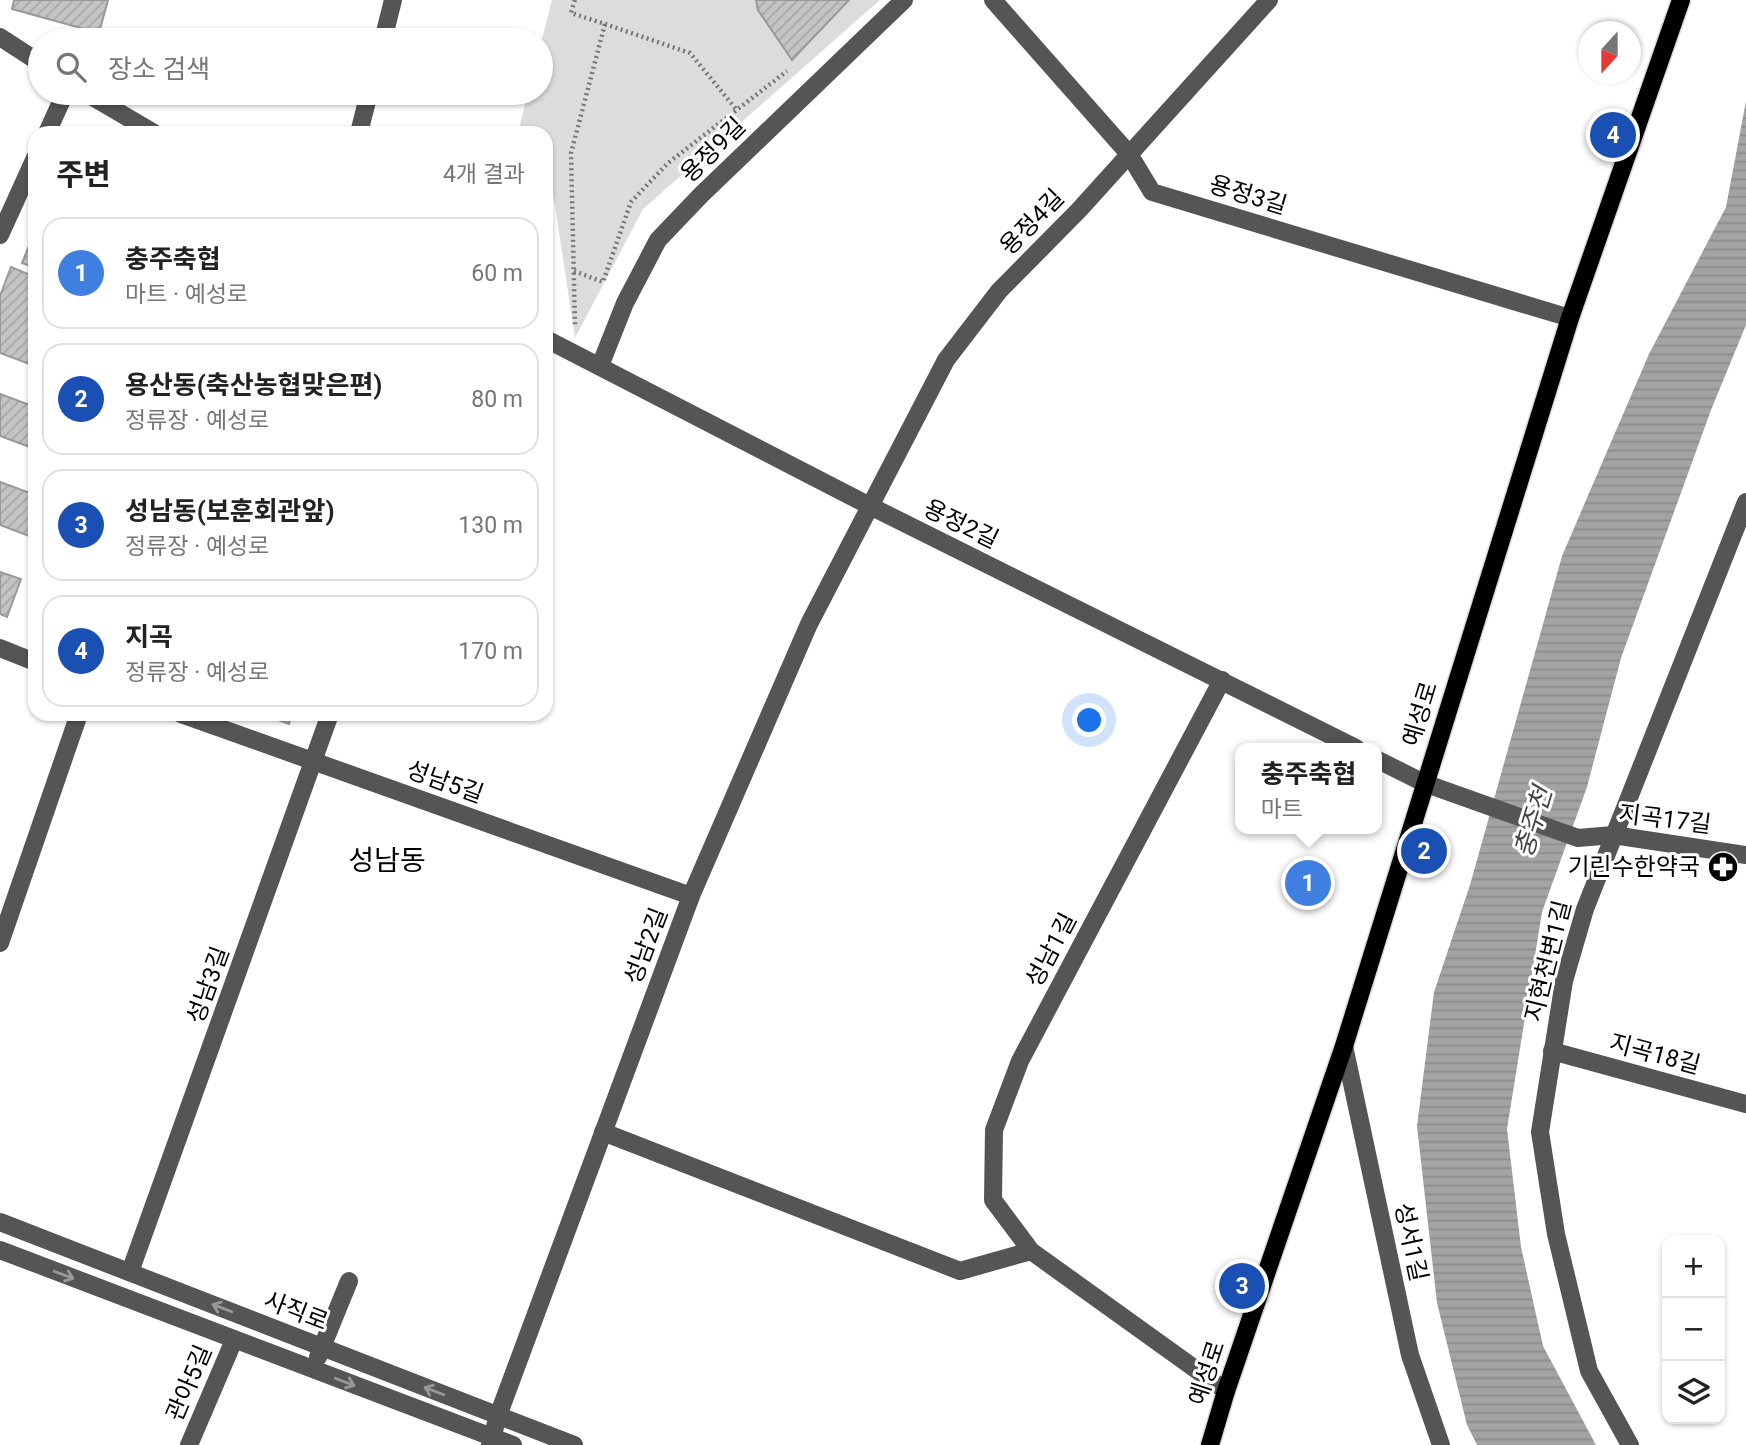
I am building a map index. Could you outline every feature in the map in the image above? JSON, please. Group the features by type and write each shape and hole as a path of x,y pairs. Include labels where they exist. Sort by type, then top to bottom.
{"main road":[{"name":"예성로","path":"1210,1445 1344,1046 1570,318 1681,0"}],"street":[{"path":"386,28 393,0"},
{"name":"용정9길","path":"600,366 625,303 658,240 701,195 904,0"},
{"name":"용정3길","path":"993,0 1129,154 1152,192 1570,318"},
{"name":"용정4길","path":"868,505 946,360 999,291 1129,154 1269,0"},
{"path":"0,37 28,55"},
{"path":"50,126 60,105"},
{"path":"106,105 142,126"},
{"path":"361,126 366,105"},
{"path":"0,235 28,173"},
{"name":"용정2길","path":"553,343 868,505 1346,743"},
{"name":"지현천변1길","path":"1630,1445 1589,1371 1556,1234 1540,1132 1568,969 1585,909 1746,502"},
{"name":"성남2길","path":"491,1441 691,896 809,624 868,505"},
{"path":"0,648 28,659"},
{"name":"성남1길","path":"1222,680 1020,1061 994,1130 993,1200 1031,1251 1226,1391"},
{"path":"0,943 77,721"},
{"name":"성남5길","path":"201,721 691,896"},
{"name":"성남3길","path":"130,1272 316,761 328,721"},
{"path":"1382,762 1424,783"},
{"name":"지곡17길","path":"1424,783 1578,838 1613,835 1746,855"},
{"name":"성서1길","path":"1344,1046 1410,1355 1441,1445"},
{"name":"지곡18길","path":"1552,1051 1746,1104"},
{"path":"603,1132 960,1271 1031,1251"},
{"name":"사직로","path":"0,1222 575,1445"},
{"name":"사직로","path":"0,1250 491,1441 513,1445"},
{"path":"313,1370 349,1281"},
{"name":"관아5길","path":"189,1445 234,1340"}],"path":[{"path":"575,0 571,13 690,53 736,109"},
{"path":"575,338 570,153 605,24"},
{"path":"574,271 603,282 631,202 668,163 787,71"}],"shaded area":[{"path":"552,0 880,0 643,209 575,338 553,192 553,126 520,126 525,105 553,105 553,28 545,28"}],"water":[{"name":"충주천","path":"1746,101 1746,325 1711,410 1621,658 1587,787 1542,912 1507,1129 1521,1247 1543,1346 1596,1445 1477,1445 1467,1425 1437,1303 1417,1126 1434,992 1470,885 1562,556 1649,354 1726,207"}],"building":[{"path":"14,0 108,0 100,28 81,28 12,9"},
{"path":"756,0 849,0 792,60 758,10"},
{"path":"28,248 28,265 22,263"},
{"path":"11,267 28,274 28,364 0,353 0,296"},
{"path":"0,394 28,404 28,446 0,436"},
{"path":"0,482 28,492 28,536 0,525"},
{"path":"0,572 21,579 7,617 0,614"}],"place":[{"name":"지곡","path":"1613,135"},
{"name":"용산동(축산농협맞은편)","path":"1424,851"},
{"name":"기린수한약국","path":"1723,867"},
{"name":"충주축협","path":"1308,883"},
{"name":"성남동(보훈회관앞)","path":"1242,1286"}],"district":[{"name":"성남동","path":"387,860"}]}
